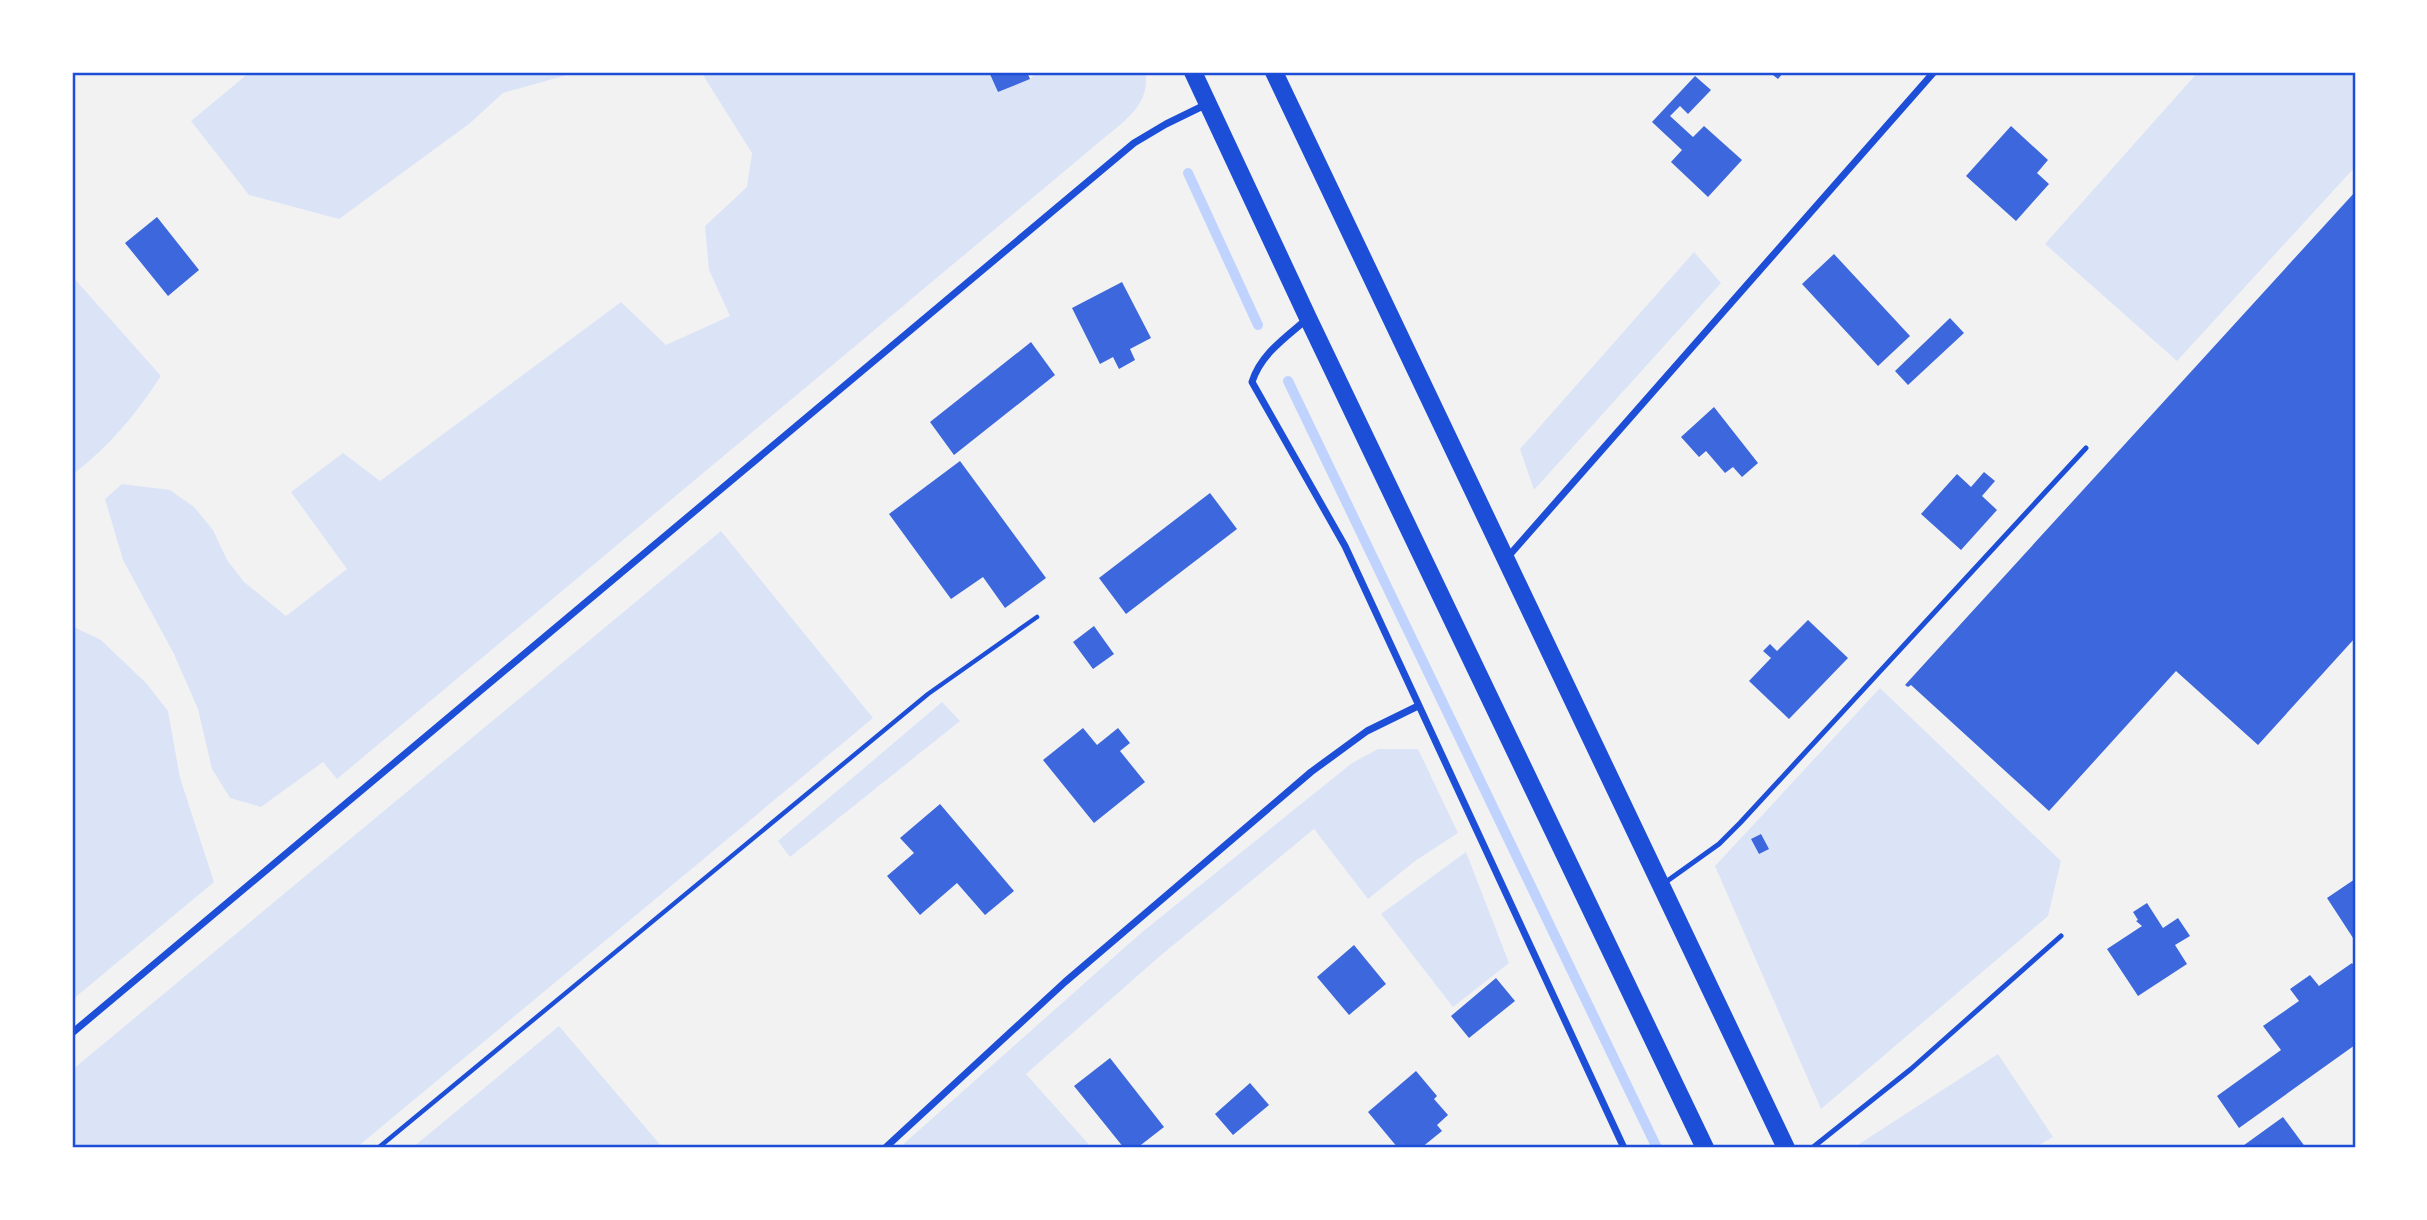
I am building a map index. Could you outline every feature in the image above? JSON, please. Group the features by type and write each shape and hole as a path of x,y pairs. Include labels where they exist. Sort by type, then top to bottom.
{"main road":[{"path":"1193,72 1705,1148"},
{"path":"1274,72 1786,1148"}],"street":[{"path":"1506,559 1934,72"},
{"path":"72,1033 1126,150 1166,124 1208,104"},
{"path":"1308,318 1270,351 1257,366 1252,382 1345,546 1624,1148"},
{"path":"884,1148 1065,982 1311,772 1367,731 1418,706"}],"lane":[{"path":"1661,886 1719,844 1740,823 2085,448"},
{"path":"1812,1148 1911,1069 2061,936"}],"path":[{"path":"378,1148 928,694 1037,617"}],"shaded area":[{"path":"250,72 578,72 503,93 469,124 339,219 249,195 191,121"},
{"path":"701,72 989,72 998,92 1030,79 1038,72 1145,72 1146,84 1139,104 1115,129 337,779 323,762 261,807 230,798 212,769 198,709 174,654 123,560 105,499 122,484 170,490 194,507 213,530 227,560 244,582 286,616 347,569 291,492 343,453 380,481 621,302 666,345 730,316 709,270 705,226 747,187 752,153"},
{"path":"2198,72 2355,72 2355,167 2177,361 2045,244"},
{"path":"1694,252 1721,283 1534,490 1520,449"},
{"path":"72,276 161,376 121,429 72,475"},
{"path":"721,531 873,718 356,1148 72,1148 72,1070"},
{"path":"72,626 101,640 146,683 168,711 180,778 214,882 72,1000"},
{"path":"1880,688 2061,861 2048,916 1821,1109 1715,866"},
{"path":"942,702 960,721 790,857 778,841"},
{"path":"1378,749 1418,749 1458,833 1415,861 1368,899 1314,829 1160,956 1026,1074 1092,1148 899,1148 1141,933 1352,763"},
{"path":"1466,852 1509,963 1453,1007 1381,914"},
{"path":"559,1026 663,1148 412,1148"},
{"path":"1998,1054 2053,1137 2034,1148 1853,1148"}],"building":[{"path":"989,72 1027,72 1030,79 998,92"},
{"path":"1769,72 1784,72 1778,79"},
{"path":"1695,76 1711,90 1688,114 1680,106 1670,116 1693,137 1704,126 1742,160 1708,197 1671,162 1682,150 1652,122"},
{"path":"2011,126 2048,160 2037,173 2049,184 2016,221 1966,176"},
{"path":"2355,192 2355,638 2258,745 2176,671 2049,811 1911,685 1905,685"},
{"path":"157,217 199,270 168,296 125,243"},
{"path":"1834,254 1910,336 1878,366 1802,284"},
{"path":"1122,282 1151,338 1130,349 1135,360 1119,369 1113,357 1100,364 1072,308"},
{"path":"1950,318 1964,333 1908,385 1895,371"},
{"path":"1031,342 1055,375 954,455 930,422"},
{"path":"1714,407 1758,463 1742,477 1733,467 1725,473 1706,451 1699,457 1681,437"},
{"path":"960,461 1046,578 1005,608 983,577 951,599 889,514"},
{"path":"1984,472 1995,481 1982,496 1997,510 1961,550 1921,514 1957,474 1971,487"},
{"path":"1210,493 1237,529 1126,614 1099,578"},
{"path":"1808,620 1848,658 1789,719 1749,681 1771,658 1763,651 1770,644 1777,651"},
{"path":"1094,626 1114,654 1093,669 1073,642"},
{"path":"1083,728 1097,745 1118,728 1130,743 1120,751 1145,782 1094,823 1043,760"},
{"path":"940,804 1014,891 985,915 957,883 920,915 887,876 914,853 900,838"},
{"path":"1761,834 1769,849 1759,854 1751,839"},
{"path":"2355,879 2355,941 2327,898"},
{"path":"2147,903 2163,928 2178,918 2190,936 2175,945 2187,964 2138,996 2107,949 2142,926 2136,921 2138,920 2133,912"},
{"path":"1354,945 1386,984 1349,1015 1317,977"},
{"path":"2352,963 2355,967 2355,1045 2239,1128 2217,1096 2281,1050 2263,1026 2299,1001 2290,989 2310,975 2319,986"},
{"path":"1496,978 1515,1001 1469,1038 1451,1016"},
{"path":"1110,1058 1164,1127 1137,1148 1124,1148 1074,1086"},
{"path":"1416,1071 1437,1096 1434,1099 1448,1115 1437,1125 1442,1131 1421,1148 1398,1148 1368,1112"},
{"path":"1250,1083 1269,1105 1233,1135 1215,1114"},
{"path":"2283,1117 2306,1148 2240,1148"}],"waterway":[{"path":"1188,173 1258,325"},
{"path":"1288,381 1657,1148"}]}
